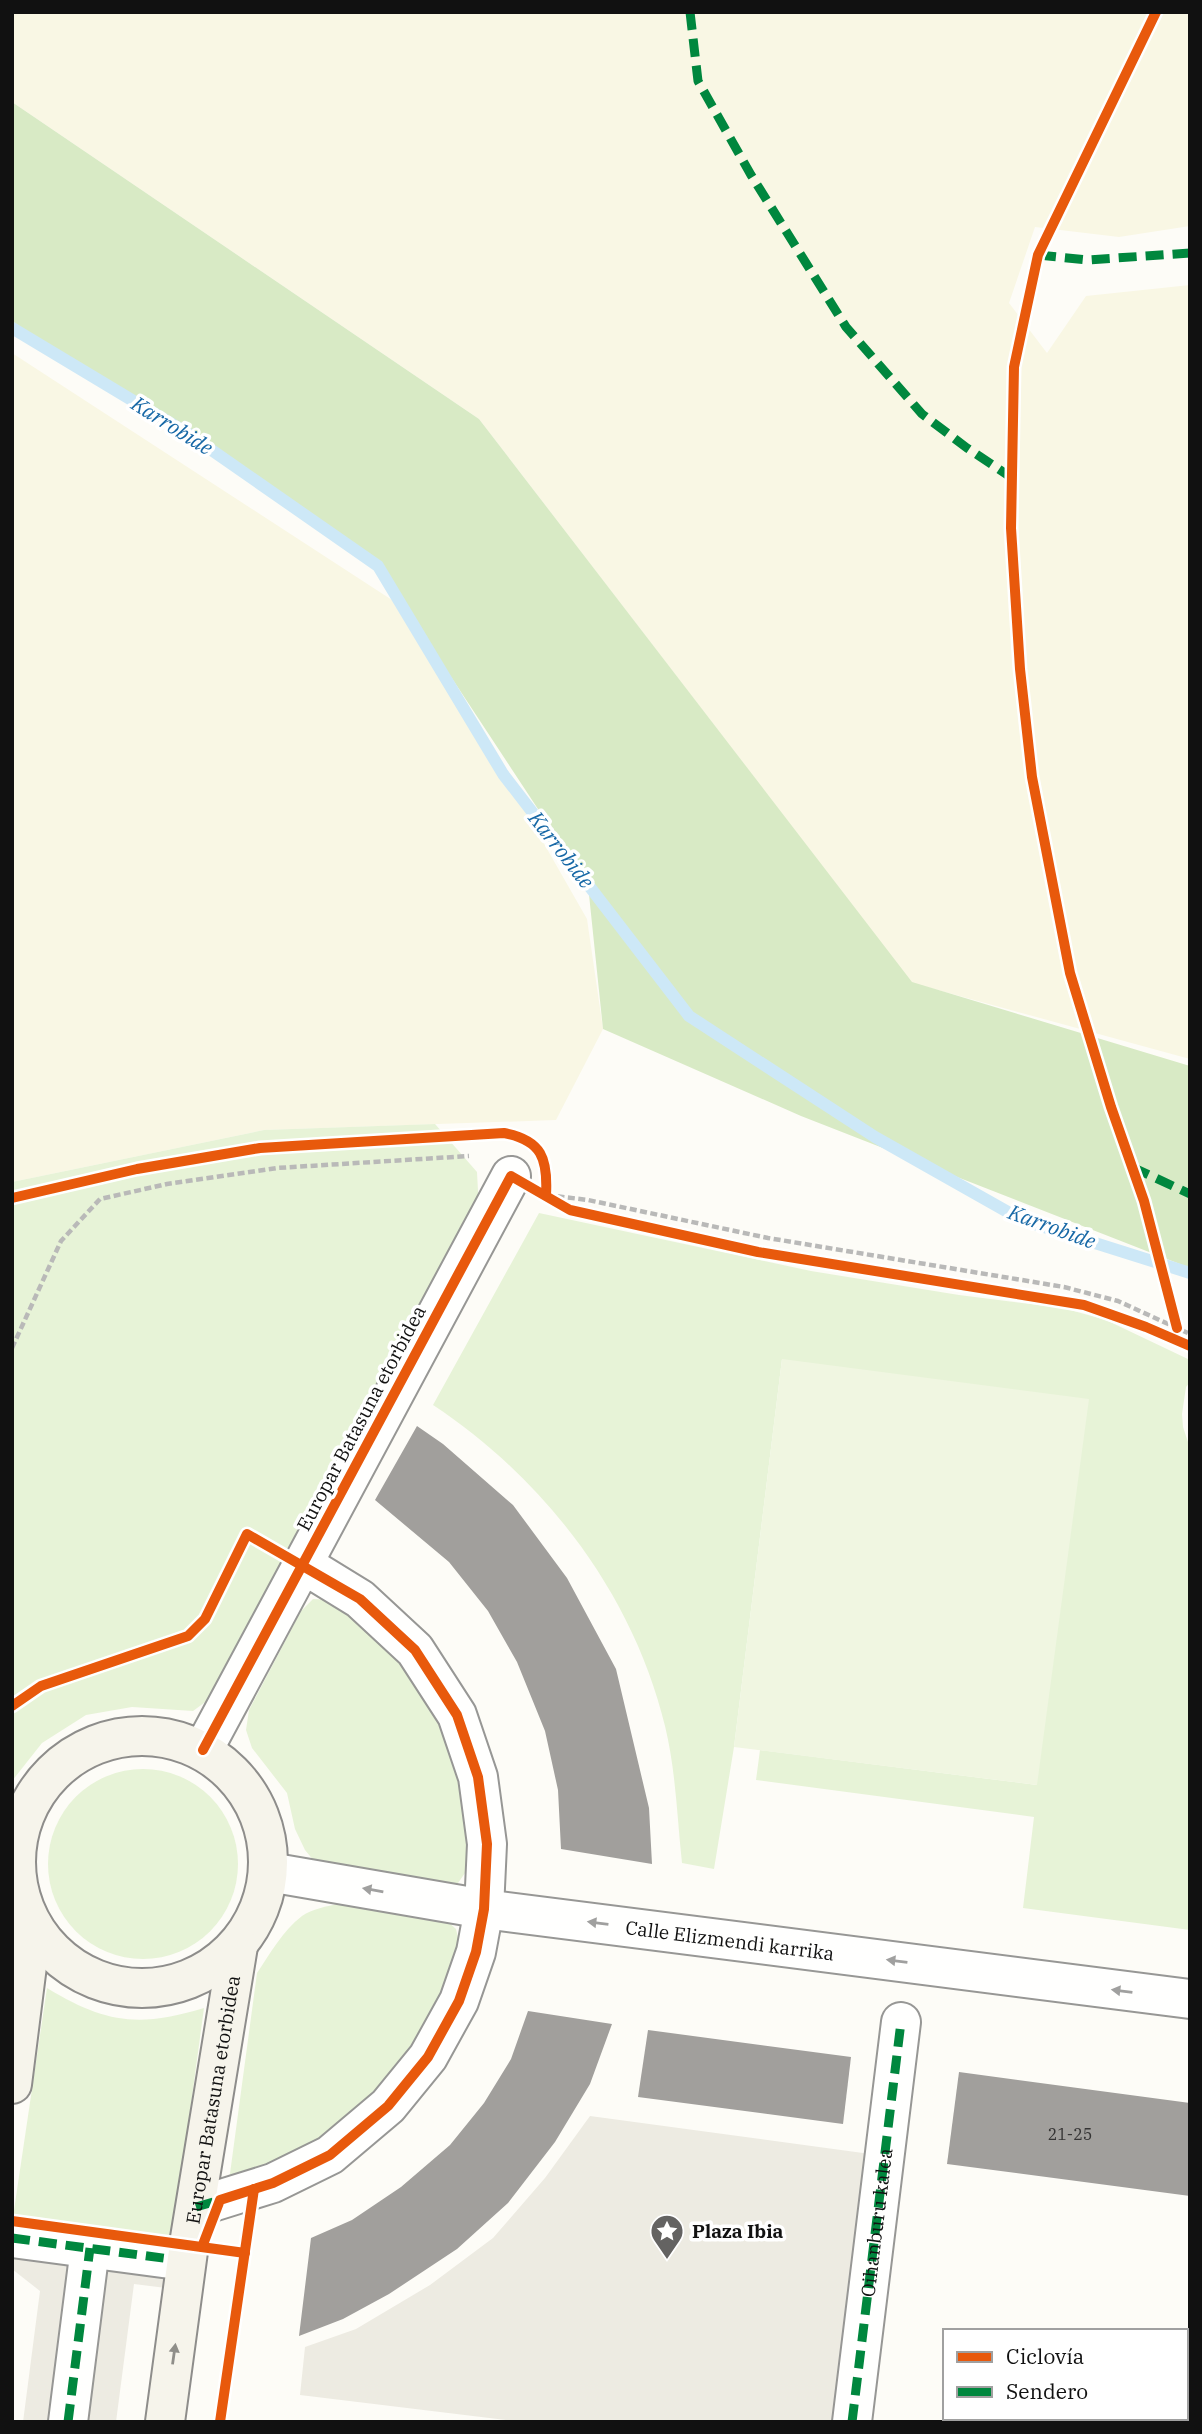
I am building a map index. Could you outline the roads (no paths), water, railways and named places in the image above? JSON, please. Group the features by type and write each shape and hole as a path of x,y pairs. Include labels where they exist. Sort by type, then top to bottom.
{"street":[{"name":"Europar Batasuna etorbidea","path":"203,1751 511,1176"},
{"path":"196,2207 272,2183 330,2155 388,2106 428,2057 459,2001 476,1952 484,1909 487,1844 478,1777 457,1715 415,1650 360,1599 303,1564"},
{"path":"124,1736 165,1736 203,1751 232,1772 254,1801 267,1835 269,1872 259,1911 238,1946 207,1971 183,1981 170,1986 130,1989 91,1979 57,1957 32,1926 16,1886 14,1842 28,1804 52,1772 85,1748 124,1736"},
{"name":"Calle Elizmendi karrika","path":"269,1872 484,1909 1190,1999"},
{"path":"12,2084 32,1926"},
{"name":"Europar Batasuna etorbidea","path":"165,2422 238,1946"},
{"name":"Oihanburu kalea","path":"852,2422 901,2022"},
{"path":"12,2238 170,2259"},
{"path":"68,2422 90,2248"}],"waterway":[{"name":"Karrobide","path":"12,328 190,435 378,566 503,774 689,1016 875,1137 1022,1220 1190,1273"}],"place":[{"name":"Plaza Ibia","path":"667,2261"}]}
